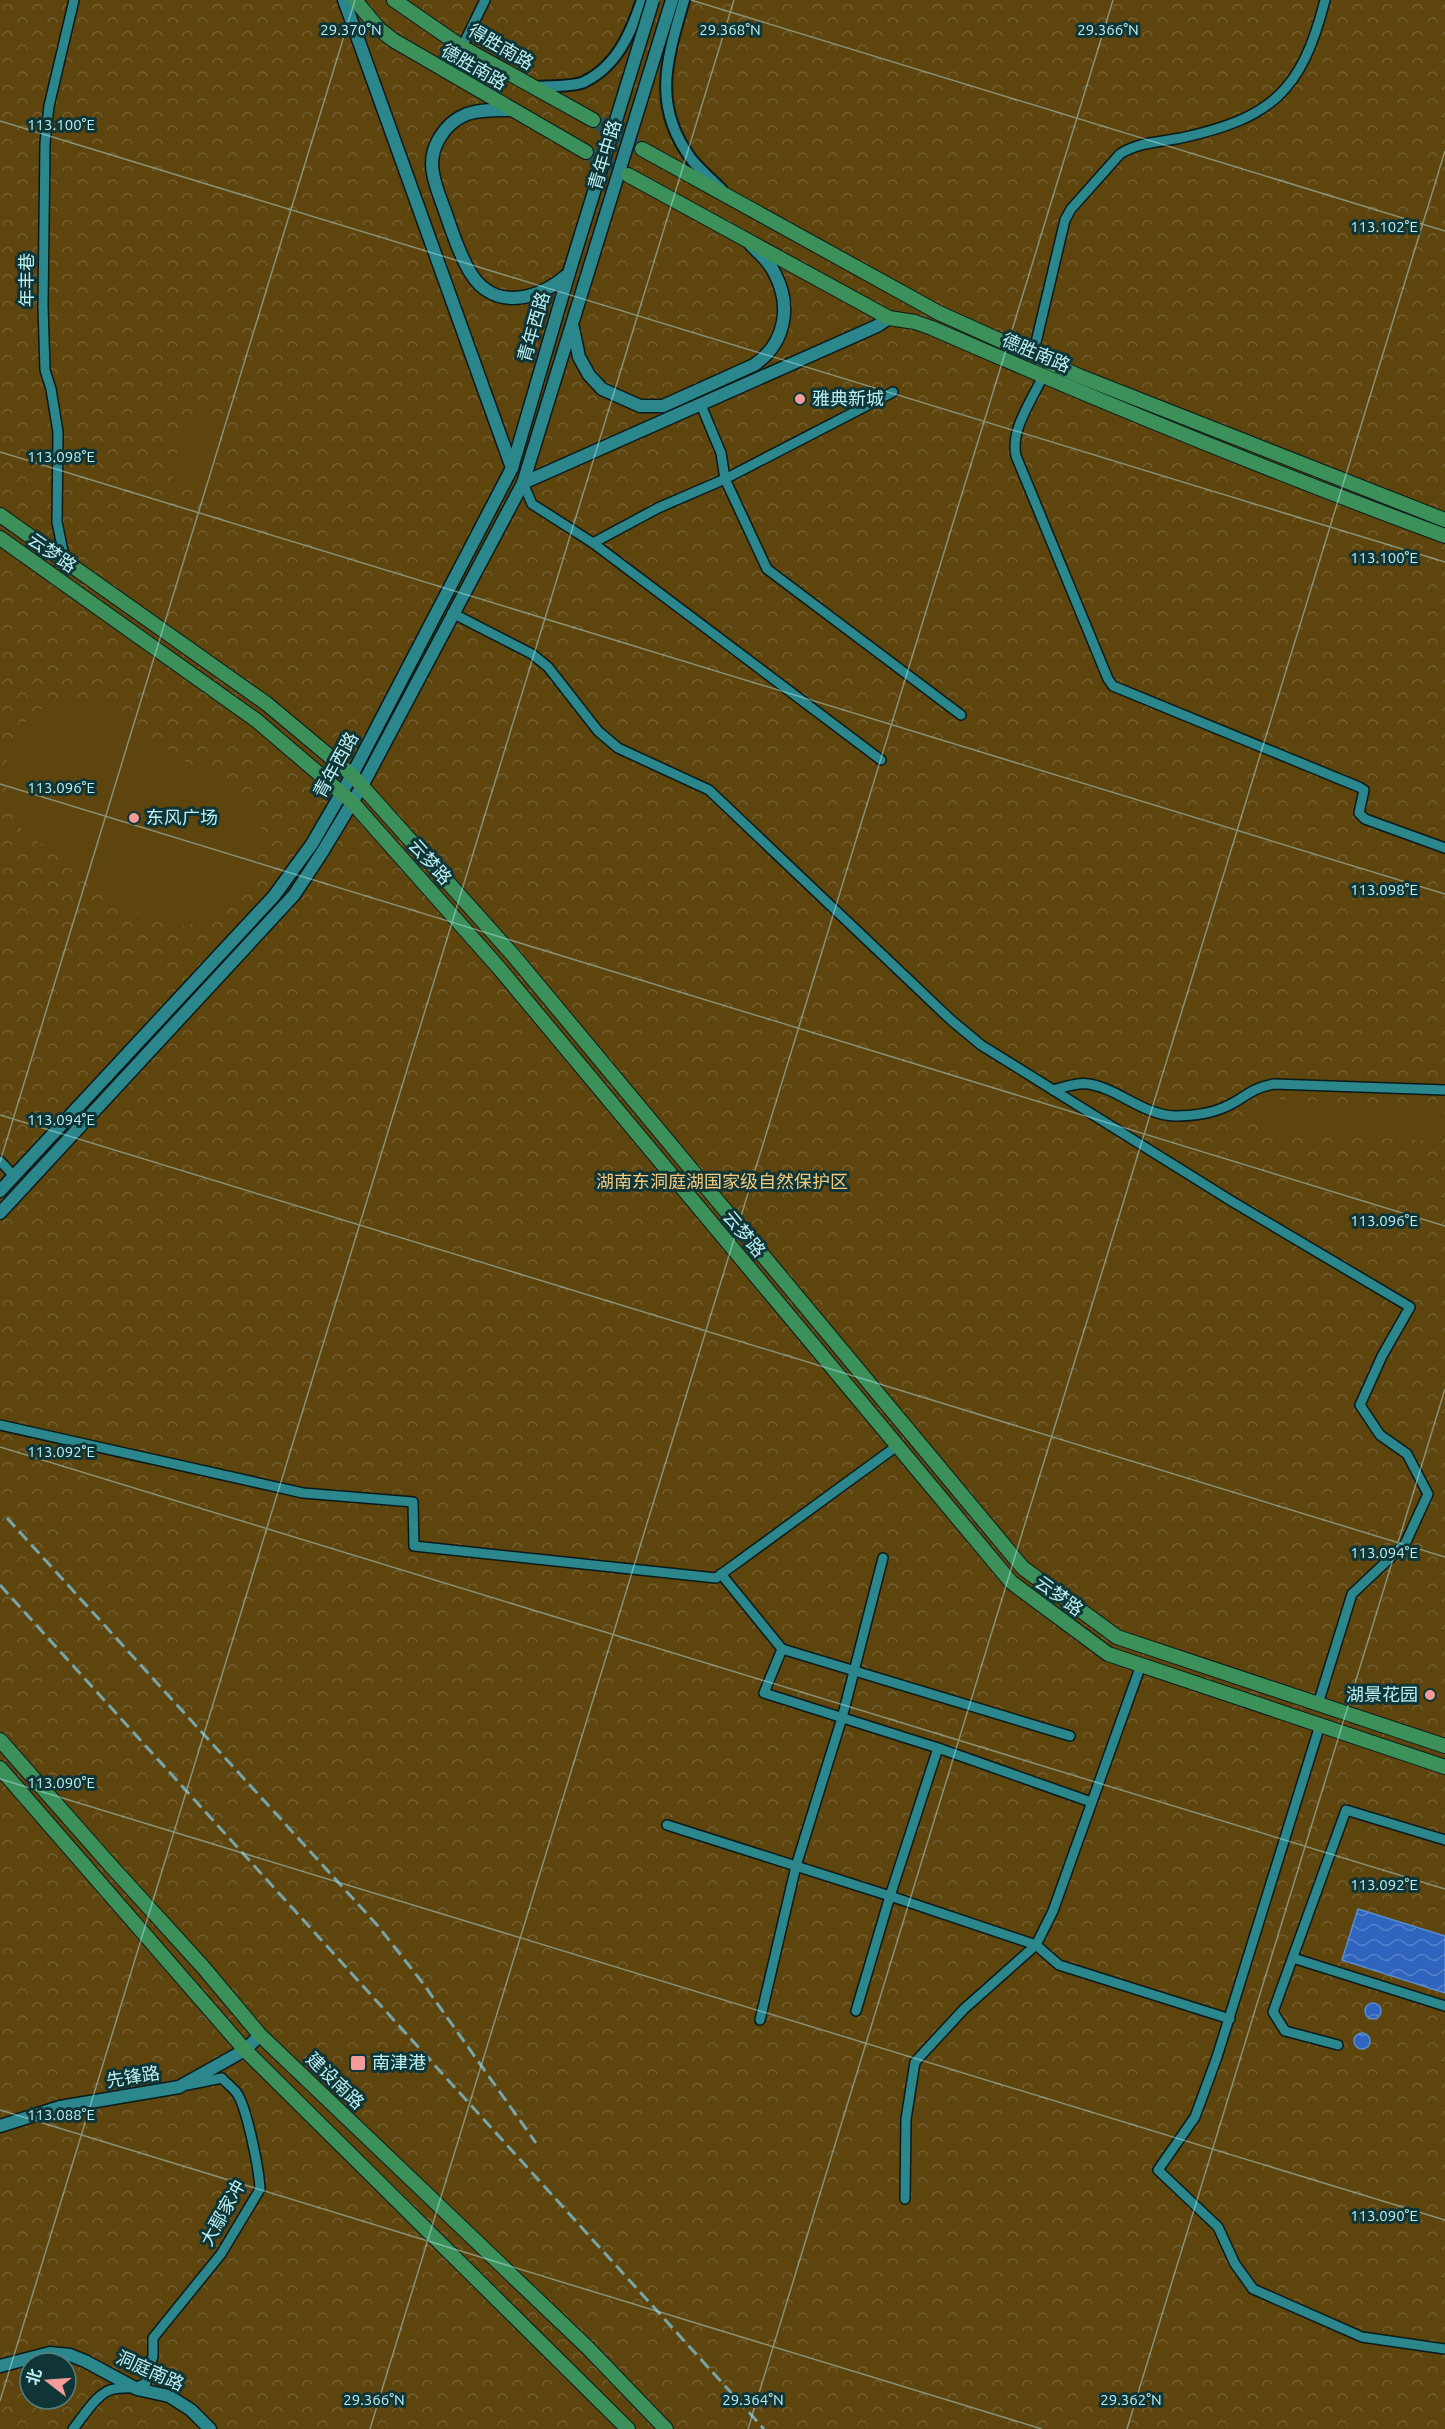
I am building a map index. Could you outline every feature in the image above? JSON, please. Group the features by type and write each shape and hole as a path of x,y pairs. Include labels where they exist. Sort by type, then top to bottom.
{"main road":[{"path":"344,0 512,468"},
{"name":"德胜南路","path":"355,0 378,29 393,40 586,152"},
{"name":"得胜南路","path":"394,0 462,47 593,120"},
{"name":"青年中路","path":"569,273 653,0"},
{"name":"青年中路","path":"572,321 672,0"},
{"path":"513,110 487,110 462,117 446,129 434,147 433,173 449,224 470,273 481,285 494,293 520,299 544,292 569,273"},
{"name":"德胜南路","path":"642,149 939,313 1079,376 1445,520"},
{"name":"德胜南路","path":"628,176 889,318 915,322 932,328 1043,376 1445,536"},
{"path":"572,321 579,357 589,375 602,389 640,406 663,406 754,365 765,357 782,330 785,313 784,299 771,267 741,236"},
{"name":"青年西路","path":"0,1213 294,895 323,851 347,797 352,775 512,468 569,273"},
{"path":"523,483 877,326 889,318"},
{"name":"青年西路","path":"0,1191 274,896 347,797 362,786 523,483 572,321"},
{"path":"0,515 267,704 352,775 513,955 1023,1568 1117,1637 1445,1746"},
{"name":"云梦路","path":"0,538 256,720 347,797 500,968 1011,1582 1108,1654 1445,1767"},
{"name":"建设南路","path":"0,1740 203,1967 260,2035 588,2347 666,2429"},
{"path":"0,1768 245,2049 628,2429"},
{"name":"先锋路","path":"0,2126 60,2107 179,2087 245,2049 260,2035"},
{"name":"洞庭南路","path":"0,2366 50,2353 70,2355 137,2389 169,2396 191,2410 210,2429"}],"street":[{"name":"年丰巷","path":"65,561 57,522 58,432 51,389 45,370 43,306 45,143 50,106 74,0"},
{"path":"462,47 485,0"},
{"path":"533,87 583,83 615,59 626,40 642,0"},
{"path":"684,0 665,77 671,123 693,161 733,201"},
{"path":"1033,355 1065,220 1071,209 1120,154 1129,148 1182,138 1239,121 1271,105 1297,75 1325,0"},
{"path":"1043,376 1016,434 1014,445 1016,456 1108,679 1113,686 1359,787 1364,790 1359,813 1365,819 1445,848"},
{"path":"592,543 658,508 725,479 893,392"},
{"path":"701,405 721,453 725,479 767,569 961,715"},
{"path":"523,483 532,504 592,543 881,760"},
{"path":"452,613 532,654 548,667 598,731 618,748 709,790 964,1032 999,1058 1233,1202 1410,1307 1382,1356 1360,1405 1380,1435 1407,1454 1428,1494 1406,1544 1352,1594 1318,1704"},
{"path":"1053,1090 1072,1084 1091,1084 1161,1115 1177,1116 1217,1110 1236,1102 1258,1087 1274,1084 1445,1090"},
{"path":"0,1161 14,1176"},
{"path":"0,1425 303,1493 413,1502 414,1546 716,1578 897,1446"},
{"path":"760,2020 796,1866 842,1718 883,1558"},
{"path":"721,1574 782,1649 1070,1736"},
{"path":"782,1649 764,1693 938,1748 1091,1802"},
{"path":"905,2199 906,2119 915,2062 964,2009 1036,1945 1053,1911 1141,1665"},
{"path":"1320,1725 1230,2019 1195,2117 1158,2170 1218,2227 1235,2264 1253,2289 1362,2337 1445,2349"},
{"path":"856,2011 938,1748"},
{"path":"1338,2045 1285,2031 1274,2012 1346,1810 1445,1840"},
{"path":"667,1825 1036,1945 1059,1965 1230,2019"},
{"path":"1293,1958 1445,2006"},
{"name":"大鄢家冲","path":"137,2389 146,2383 153,2356 153,2338 221,2254 260,2189 247,2122 237,2093 222,2078 179,2087"},
{"path":"74,2429 100,2396 111,2389 137,2389"}],"green space":[{"name":"湖南东洞庭湖国家级自然保护区","path":"0,0 1445,0 1445,2429 0,2429"},
{"path":"186,416 221,423 219,432 184,426"},
{"path":"181,430 220,437 211,487 172,481"},
{"name":"东风广场","path":"91,702 126,720 238,797 258,822 261,847 249,883 244,892 212,915 180,926 136,911 97,887 30,836 15,821 10,806 6,774 11,744 18,730 42,709 66,703"},
{"path":"1268,1100 1442,1111 1445,1113 1445,1137 1439,1141 1263,1133 1254,1117 1259,1106"}],"water":[{"path":"1358,1909 1445,1936 1445,1993 1342,1960"},
{"path":"1373,2003 1379,2005 1381,2011 1379,2017 1373,2019 1367,2017 1365,2011 1367,2005"},
{"path":"1359,2033 1365,2033 1370,2041 1368,2047 1359,2049 1354,2044 1354,2038"}],"tunnel":[{"path":"593,120 642,149"},
{"path":"586,152 628,175"}],"railway":[{"path":"7,1518 378,1926 422,1982 536,2143"},
{"path":"0,1585 764,2429"}],"place":[{"name":"雅典新城","path":"800,399"},
{"name":"东风广场","path":"134,818"},
{"name":"湖景花园","path":"1430,1695"},
{"name":"南津港","path":"358,2063"}]}
